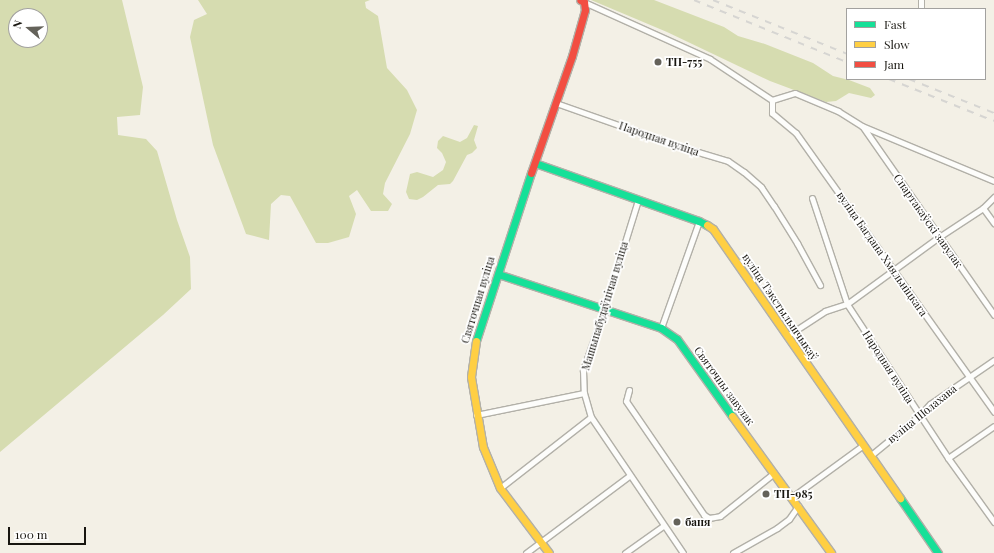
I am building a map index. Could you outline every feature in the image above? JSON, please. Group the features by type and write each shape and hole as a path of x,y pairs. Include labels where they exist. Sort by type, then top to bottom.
{"street":[{"name":"Святочная вуліца","path":"549,553 500,488 483,447 471,384 472,361 498,274 575,45 585,10 582,1"},
{"path":"582,1 710,59 772,100 795,93 838,111 862,126 994,181"},
{"name":"вуліца Багдана Хмяльніцкага","path":"772,100 772,113 796,133 994,412"},
{"name":"Народная вуліца","path":"556,103 678,146 728,161 744,172 761,187 774,206 797,243 820,285"},
{"name":"Спартакаўскі завулак","path":"862,126 994,315"},
{"name":"вуліца Тэкстыльшчыкаў","path":"535,163 699,221 713,229 862,446 938,553"},
{"path":"787,336 825,311 847,304 939,237 983,208 994,197"},
{"name":"Народная вуліца","path":"812,198 847,304 948,458 994,522"},
{"name":"Машынабудаўнічая вуліца","path":"638,200 604,310 583,370 584,393 591,417 629,476 683,553"},
{"path":"983,208 994,223"},
{"path":"661,328 699,221"},
{"name":"Святочны завулак","path":"498,274 661,328 676,339 792,497 831,553"},
{"name":"вуліца Шолахава","path":"870,456 920,415 930,404 994,360"},
{"path":"629,390 626,401 704,515 709,518 720,516 774,473"},
{"path":"476,415 584,393"},
{"path":"500,488 591,417"},
{"path":"948,458 994,426"},
{"path":"792,497 862,446"},
{"path":"526,553 629,476"},
{"path":"733,553 777,528 789,519 798,506"},
{"path":"625,553 663,526"}],"green space":[{"path":"0,0 122,0 143,87 140,115 117,117 118,135 146,139 157,151 177,220 190,257 191,289 163,315 0,452"},
{"path":"198,0 370,0 365,2 366,8 378,16 387,68 407,90 417,110 410,134 385,183 383,194 392,204 388,211 371,211 357,190 349,196 356,214 349,237 328,243 316,243 290,196 281,195 271,204 269,240 246,234 213,145 190,37 194,20 207,14"},
{"path":"591,0 654,0 724,27 738,36 765,44 813,63 833,76 870,88 875,95 871,98 849,93 836,101 826,102 770,81 667,32"},
{"path":"474,125 478,126 474,140 477,148 472,153 467,155 453,181 450,184 438,185 417,200 409,199 406,192 410,174 417,172 433,177 443,170 446,162 442,153 437,148 438,141 443,136 460,142 467,138"}],"railway":[{"path":"694,0 846,62"},
{"path":"713,0 846,54"},
{"path":"892,80 994,121"},
{"path":"912,80 994,113"}],"traffic: fast":[{"path":"535,163 707,225"},
{"path":"476,341 531,173"},
{"path":"498,274 661,328 677,339 732,416"},
{"path":"900,498 938,553"}],"traffic: slow":[{"path":"707,225 713,229 900,498"},
{"path":"476,341 471,377 483,447 500,488 549,553"},
{"path":"732,416 831,553"}],"traffic: jam":[{"path":"531,173 572,56 585,10 584,2 580,0"}],"place":[{"name":"ТП-755","path":"658,62"},
{"name":"ТП-985","path":"766,494"},
{"name":"баня","path":"677,522"}]}
